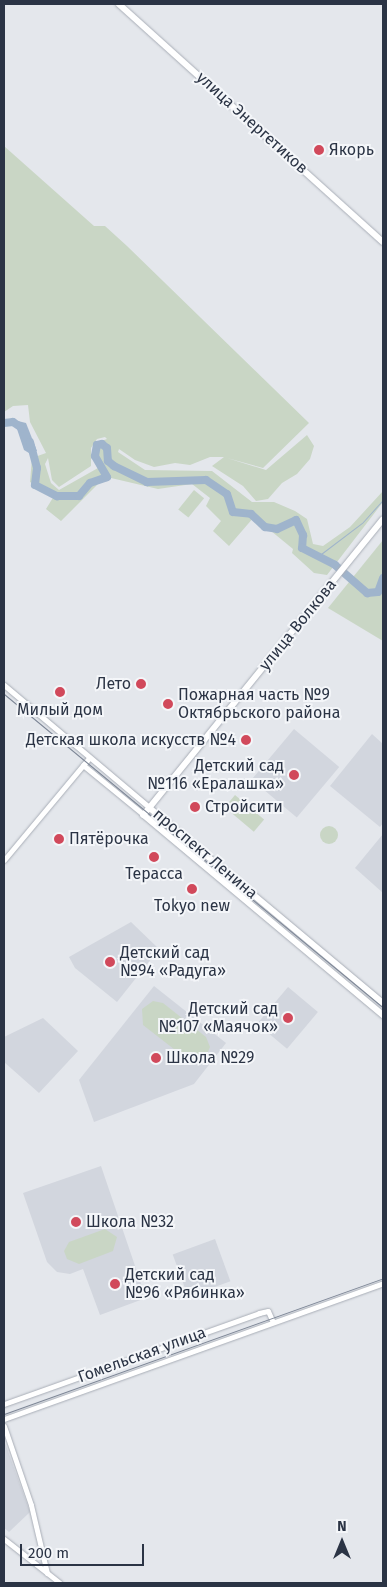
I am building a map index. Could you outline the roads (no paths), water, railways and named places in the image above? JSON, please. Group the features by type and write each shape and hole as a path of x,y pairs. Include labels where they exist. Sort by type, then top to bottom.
{"main road":[{"name":"улица Энергетиков","path":"119,4 383,242"},
{"name":"улица Волкова","path":"144,815 383,520"},
{"name":"проспект Ленина","path":"150,808 383,1003"},
{"name":"проспект Ленина","path":"144,815 383,1015"}],"street":[{"name":"проспект Ленина","path":"4,685 150,808"},
{"path":"4,860 89,758"},
{"name":"проспект Ленина","path":"83,765 144,815"},
{"name":"Гомельская улица","path":"4,1420 383,1282"},
{"name":"Гомельская улица","path":"4,1404 268,1311 273,1322"},
{"path":"4,1426 31,1505 47,1573"},
{"path":"4,1539 60,1583"}],"water":[{"path":"18,421 26,423 37,451 29,453 24,450 15,423"}],"waterway":[{"path":"4,423 13,422 22,428"},
{"path":"30,442 37,468 35,485 57,496 79,496 90,483 107,477 95,456 97,445 102,444 107,448 108,461 114,466 147,482 206,480 227,494 233,512 251,514 265,527 277,529 296,520 303,535 302,548 335,565 367,593 378,592 383,578"},
{"path":"317,557 362,523 383,500"}],"tram line":[{"path":"4,694 383,1007"},
{"path":"4,1414 383,1278"}],"place":[{"name":"Якорь","path":"319,150"},
{"name":"Лето","path":"141,684"},
{"name":"Милый дом","path":"60,692"},
{"name":"Пожарная часть №9 Октябрьского района","path":"168,704"},
{"name":"Детская школа искусств №4","path":"246,740"},
{"name":"Детский сад №116 «Ералашка»","path":"294,775"},
{"name":"Стройсити","path":"195,807"},
{"name":"Пятёрочка","path":"59,839"},
{"name":"Терасса","path":"154,857"},
{"name":"Tokyo new","path":"192,889"},
{"name":"Детский сад №94 «Радуга»","path":"110,962"},
{"name":"Детский сад №107 «Маячок»","path":"288,1018"},
{"name":"Школа №29","path":"156,1058"},
{"name":"Школа №32","path":"76,1222"},
{"name":"Детский сад №96 «Рябинка»","path":"115,1284"}]}
